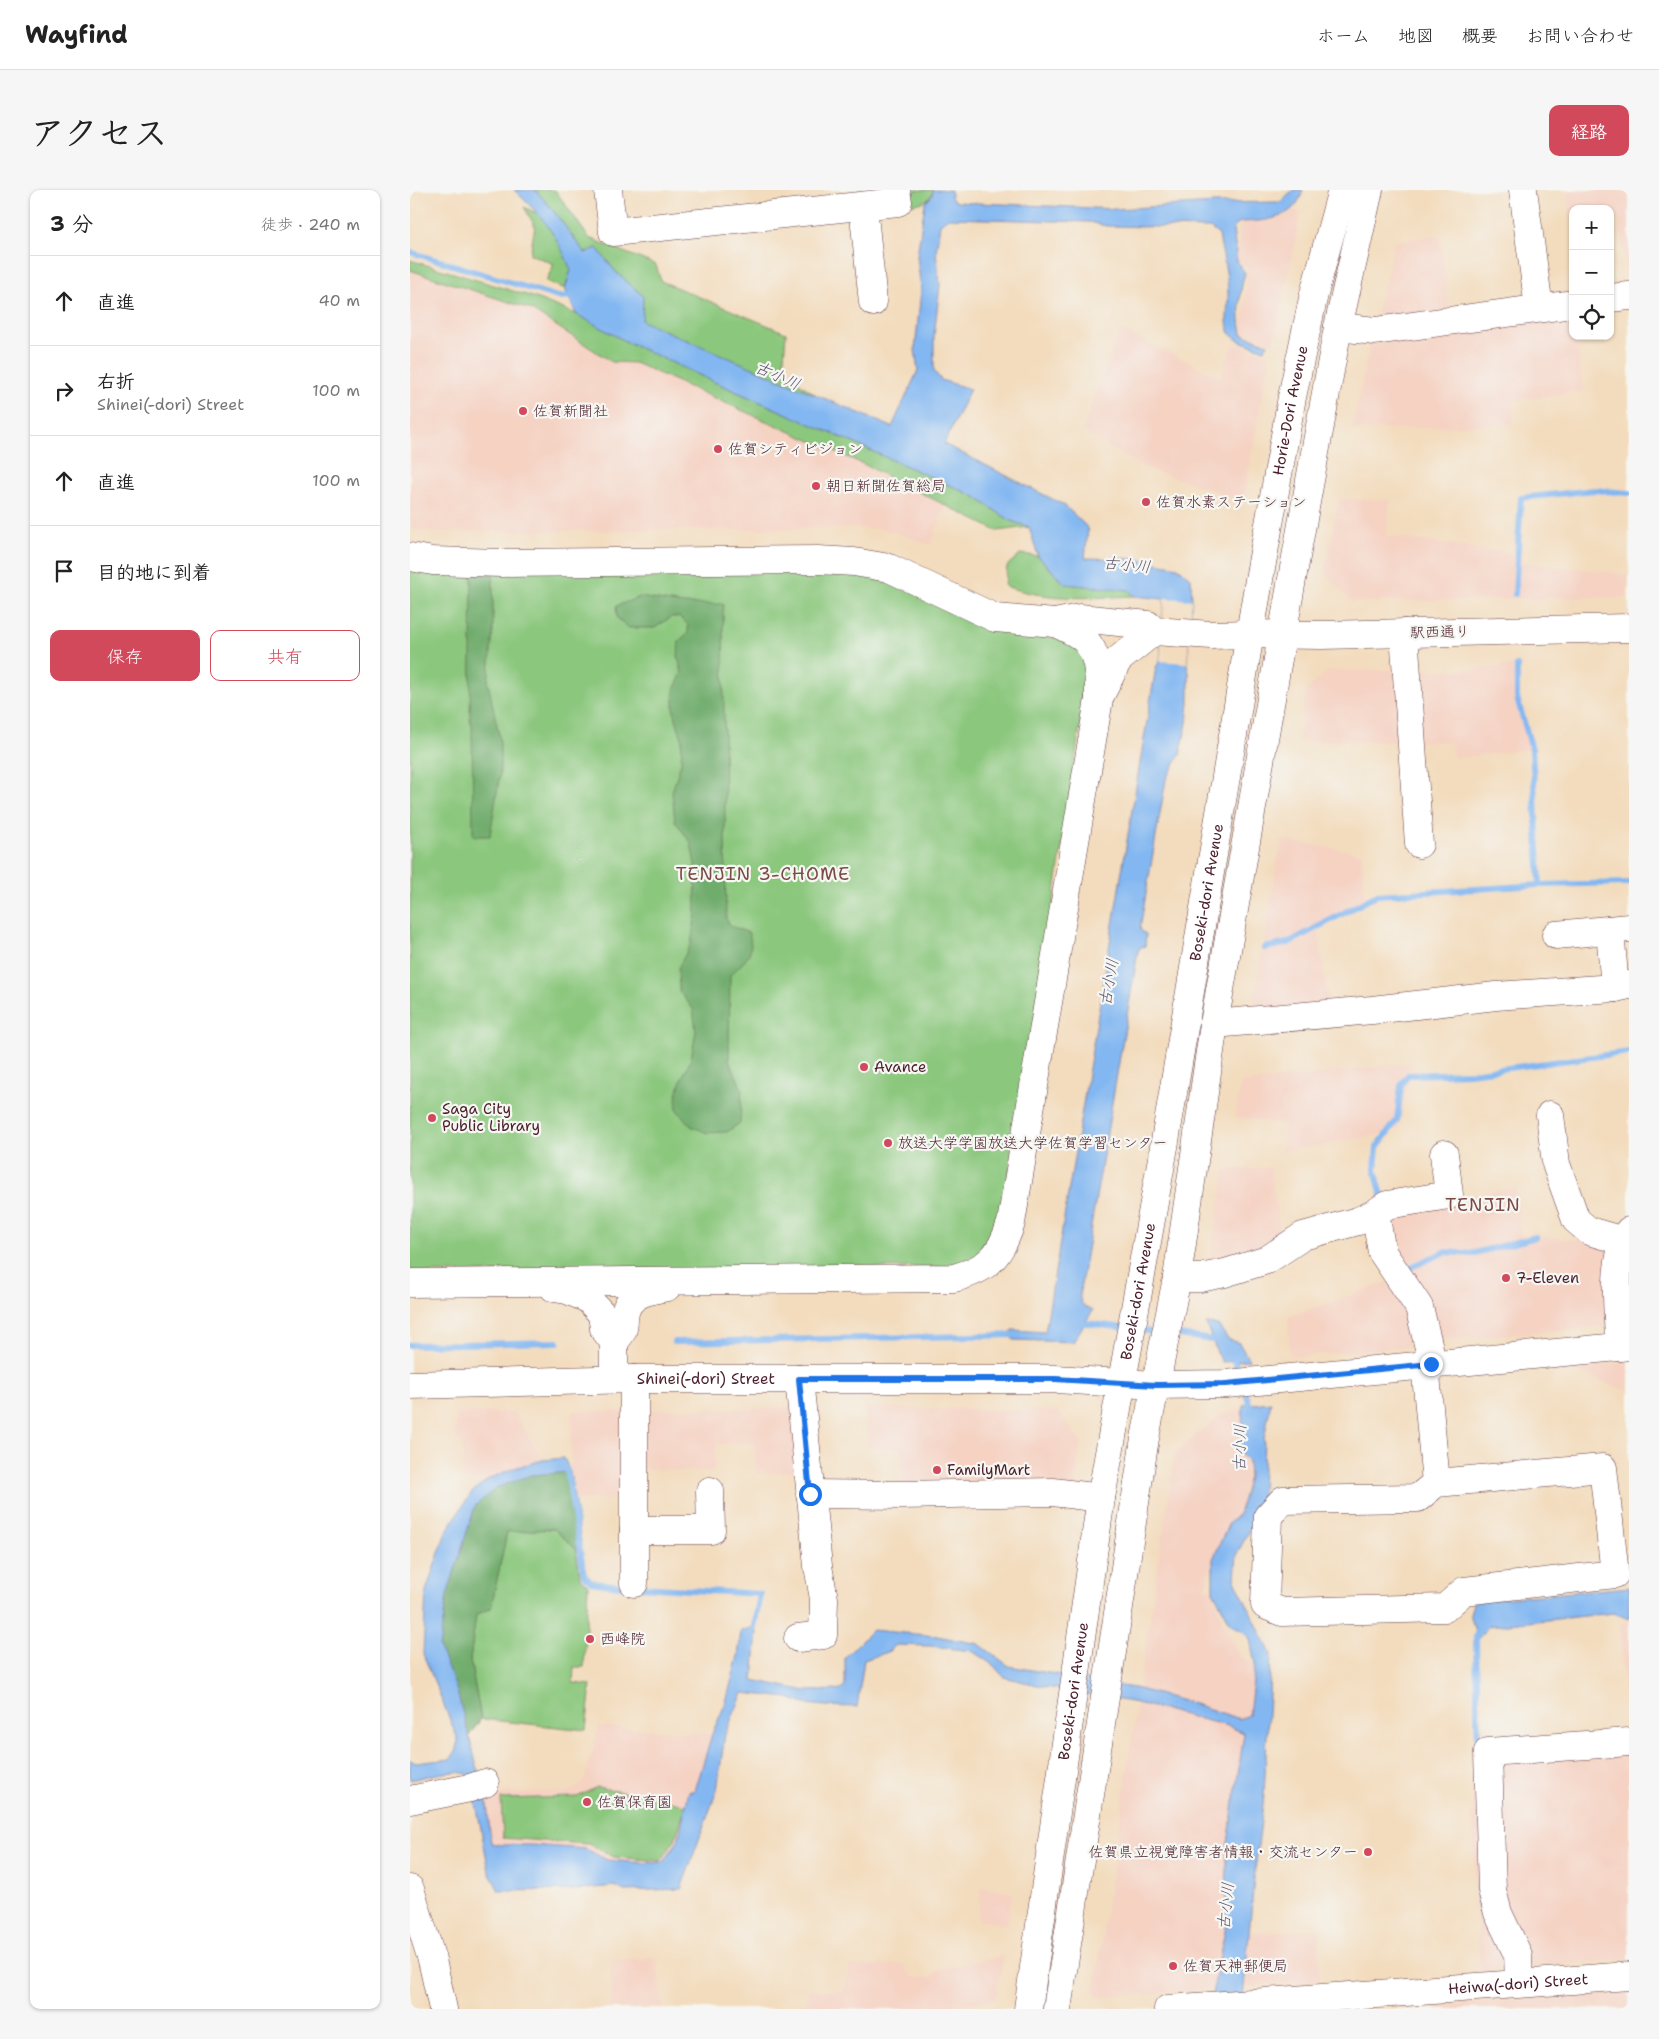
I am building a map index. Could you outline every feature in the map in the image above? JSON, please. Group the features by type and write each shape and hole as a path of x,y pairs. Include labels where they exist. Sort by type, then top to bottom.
{"main road":[{"path":"608,190 613,232 898,202 896,190"},
{"name":"Horie-Dori Avenue","path":"1250,634 1292,397 1314,294 1342,190"},
{"name":"Horie-Dori Avenue","path":"1282,635 1338,327 1369,190"},
{"path":"1523,190 1539,308"},
{"path":"863,206 873,302"},
{"path":"1614,298 1629,296"},
{"path":"1338,327 1375,331 1569,304"},
{"path":"410,557 433,561 501,563 818,560 854,562 889,568 995,618 1055,622 1083,639 1092,652 1099,671 1099,699 1011,1223 999,1252 989,1263 973,1273 954,1278 410,1283"},
{"name":"駅西通り","path":"1055,622 1080,618 1148,625 1154,631 1193,634 1282,635 1629,628"},
{"path":"1099,699 1118,660 1154,631"},
{"path":"1404,633 1419,844"},
{"name":"Boseki-dori Avenue","path":"1028,2009 1101,1498 1137,1304 1250,634"},
{"name":"Boseki-dori Avenue","path":"1057,2009 1145,1438 1177,1278 1214,1024 1282,635"},
{"path":"1214,1024 1362,1011 1496,996 1622,986 1619,929 1556,935"},
{"path":"1550,1115 1556,1164 1576,1220 1589,1231 1613,1238 1626,1238 1618,1260 1617,1281 1624,1347"},
{"path":"1177,1278 1208,1277 1258,1262 1278,1253 1304,1236 1358,1221 1381,1208 1449,1195 1444,1154"},
{"path":"1381,1208 1382,1252 1419,1308 1430,1348 1428,1364 1436,1482"},
{"path":"614,1342 623,1332 626,1308 640,1292 702,1280"},
{"path":"518,1281 567,1290 588,1298 602,1314 604,1329 614,1342 624,1379 634,1530 634,1583"},
{"name":"Shinei(-dori) Street","path":"410,1385 624,1379 1055,1379 1124,1372 1158,1374 1226,1384 1624,1347"},
{"path":"798,1638 823,1634 824,1599 818,1566 799,1379"},
{"path":"1603,1468 1615,1574 1464,1591 1445,1608 1282,1612 1265,1605 1268,1516 1284,1500 1418,1498 1436,1482 1603,1468"},
{"path":"634,1530 710,1530 710,1491"},
{"path":"810,1494 902,1495 1053,1492 1101,1498"},
{"path":"1519,1984 1518,1955 1498,1914 1492,1890 1488,1752 1629,1742"},
{"path":"410,1800 477,1785"},
{"path":"410,1889 432,1960 443,2009"},
{"name":"Heiwa(-dori) Street","path":"1168,2009 1629,1976"}],"shaded area":[{"path":"1567,190 1629,190 1629,290 1619,221 1614,222 1614,205 1569,205 1569,208"},
{"path":"1294,209 1301,214 1273,344 1242,332 1248,268 1237,261 1240,222 1267,220 1286,215"},
{"path":"1440,235 1450,314 1374,324 1395,242"},
{"path":"410,270 530,309 612,362 635,363 863,464 946,506 930,545 885,529 432,532 410,528"},
{"path":"1569,310 1569,340 1577,340 1583,391 1513,401 1513,424 1352,430 1371,337"},
{"path":"1120,330 1220,377 1234,343 1270,355 1243,501 1143,467 1082,431"},
{"path":"1339,499 1390,500 1386,536 1509,553 1522,562 1629,575 1627,597 1352,602 1325,573"},
{"path":"1516,665 1516,698 1531,749 1454,758 1452,742 1298,741 1307,689 1330,670 1469,670"},
{"path":"1281,840 1362,853 1364,895 1358,908 1318,930 1329,1008 1252,1013"},
{"path":"1411,1063 1399,1129 1377,1135 1281,1152 1285,1125 1235,1117 1241,1083"},
{"path":"1270,1167 1282,1244 1208,1273 1225,1170"},
{"path":"1516,1188 1521,1235 1615,1243 1610,1326 1437,1340 1415,1346 1290,1357 1288,1317 1405,1276 1383,1212"},
{"path":"1629,1363 1629,1390 1619,1388 1570,1368"},
{"path":"865,1407 1058,1411 1081,1443 1074,1489 902,1491 901,1449 868,1448"},
{"path":"796,1408 803,1471 756,1474 753,1443 716,1444 714,1472 639,1469 640,1410"},
{"path":"1243,1408 1241,1454 1248,1461 1249,1477 1239,1514 1229,1523 1213,1559 1205,1587 1213,1591 1222,1621 1242,1660 1255,1664 1249,1715 1240,1719 1139,1689 1175,1453 1220,1416"},
{"path":"572,1411 630,1411 630,1499 574,1500 570,1472"},
{"path":"514,1412 543,1460 514,1468 489,1479 463,1480 462,1442 456,1439 456,1413"},
{"path":"1629,1622 1629,1959 1480,1970 1475,1898 1471,1753 1627,1744 1620,1623"},
{"path":"1137,1703 1228,1726 1244,1733 1227,1850 1226,1926 1214,1989 1099,1997 1094,1993"},
{"name":"佐賀保育園","path":"599,1726 712,1734 695,1791 689,1792 678,1841 664,1862 644,1863 607,1860 586,1849 491,1843 486,1794 572,1791 584,1781"},
{"path":"981,1887 1012,1893 1007,1925 978,1920"},
{"path":"1319,1930 1320,1981 1244,1987 1249,1932"},
{"path":"1003,1956 996,2000 914,2009 805,2009 807,1990 845,1991 849,1966 904,1964 911,1977 933,1977 936,1970"},
{"path":"656,1958 663,2009 581,2009 611,2007 611,1960"},
{"path":"1629,1990 1629,2009 1393,2009 1531,1998"}],"green space":[{"path":"535,190 555,190 589,238 656,265 661,281 786,333 783,372 818,396 641,321 643,296 615,271 597,248 585,253 552,209"},
{"path":"907,190 933,190 930,198 927,200 908,205"},
{"path":"524,207 542,216 560,244 571,270 565,289 546,281 554,264 530,254 535,226"},
{"path":"410,260 533,297 576,314 627,342 710,380 972,495 1011,521 1029,527 997,531 863,464 635,363 612,362 530,309 410,270"},
{"path":"1020,554 1038,556 1065,584 1130,590 1134,596 1085,598 1053,596 1021,591 1005,586 1007,566"},
{"path":"410,569 816,570 882,578 1007,633 1071,639 1089,667 1054,899 1003,1211 990,1241 978,1254 970,1259 947,1267 410,1273"},
{"path":"472,573 493,574 493,633 488,683 500,740 500,773 490,836 475,836 473,833 472,725 470,720"},
{"path":"640,597 683,604 723,604 726,919 731,926 749,933 751,941 750,952 747,957 730,975 729,1060 742,1089 740,1123 727,1132 707,1133 691,1126 677,1110 676,1098 681,1080 691,1059 696,1031 693,1009 679,991 678,968 691,944 696,913 695,865 691,843 675,821 672,792 681,762 682,739 674,712 674,690 682,673 678,658 679,641 688,633 688,625 680,617 671,617 655,628 629,628 617,618 616,606"},
{"path":"570,1472 581,1541 576,1549 554,1529 507,1532 491,1608 476,1615 470,1660 481,1719 469,1736 456,1688 439,1647 447,1595 475,1506 496,1488 531,1475"},
{"path":"554,1529 576,1549 580,1577 588,1585 584,1667 574,1667 573,1683 591,1685 586,1730 481,1719 470,1660 476,1614 491,1608 507,1531"},
{"path":"597,1787 686,1805 675,1840 661,1861 614,1857 589,1844 503,1838 501,1799 577,1797"}],"water":[{"path":"514,190 535,190 552,209 585,253 597,248 615,271 643,296 642,321 892,427 918,370 915,350 921,290 917,256 925,203 932,196 933,190 951,190 951,198 956,202 1116,209 1215,203 1280,202 1293,190 1303,190 1299,200 1286,213 1260,221 1240,222 1233,229 1237,261 1245,273 1240,303 1242,334 1268,344 1264,350 1240,341 1230,333 1227,324 1228,286 1225,264 1219,235 1210,228 1106,226 1090,222 948,218 940,224 936,252 940,285 934,336 934,371 941,380 970,389 944,444 1064,505 1088,528 1085,558 1135,559 1178,567 1191,578 1192,600 1187,663 1189,702 1187,723 1180,755 1166,779 1140,928 1146,934 1145,946 1141,947 1138,951 1080,1291 1082,1304 1093,1310 1073,1342 1013,1340 1012,1330 1045,1332 1156,667 1160,661 1164,599 1134,596 1129,590 1065,584 1038,556 1029,527 1011,521 972,495 710,380 627,342 576,314 565,289 571,270 560,245 548,226"},
{"path":"1206,1324 1218,1325 1228,1339 1239,1343 1249,1360 1222,1362"},
{"path":"1271,1402 1264,1439 1262,1492 1258,1514 1237,1554 1235,1580 1271,1654 1264,1796 1242,2009 1209,2009 1226,1926 1227,1850 1244,1733 1228,1726 1137,1703 1041,1686 1004,1677 993,1665 972,1651 930,1646 896,1645 888,1652 864,1660 857,1707 805,1704 788,1698 743,1693 725,1734 717,1790 681,1889 625,1891 614,1886 576,1890 499,1891 489,1871 475,1798 486,1794 491,1843 586,1849 607,1860 644,1863 664,1862 678,1841 689,1791 695,1791 712,1734 726,1702 738,1656 741,1631 751,1628 757,1631 753,1680 806,1691 840,1690 845,1687 845,1657 872,1630 937,1636 979,1644 1009,1666 1139,1689 1240,1719 1249,1715 1255,1664 1250,1639 1243,1631 1231,1624 1213,1591 1213,1559 1229,1523 1239,1514 1249,1477 1248,1461 1241,1454 1243,1405"},
{"path":"564,1458 570,1472 531,1475 496,1488 475,1506 447,1595 439,1647 456,1688 479,1774 472,1777 458,1772 450,1772 410,1780 410,1760 416,1763 450,1759 457,1750 457,1737 423,1654 426,1591 446,1532 472,1492 489,1479 514,1468 543,1460"},
{"path":"1629,1587 1629,1619 1614,1613 1489,1626 1477,1640 1470,1613 1474,1601"}],"pier":[{"path":"1164,598 1192,600 1187,663 1160,661"}],"waterway":[{"path":"410,252 558,297 577,296"},
{"path":"1515,594 1521,498 1594,490 1629,493"},
{"path":"1517,666 1517,698 1532,749 1540,885"},
{"path":"1264,948 1288,943 1377,895 1540,885 1629,883"},
{"path":"1383,1199 1375,1170 1377,1147 1397,1120 1401,1085 1408,1075 1470,1073 1629,1052"},
{"path":"1404,1264 1407,1269 1445,1252 1471,1254 1536,1237"},
{"name":"古小川","path":"1078,1322 1125,1328"},
{"name":"古小川","path":"1138,1330 1160,1333"},
{"name":"古小川","path":"1173,1334 1219,1341"},
{"path":"674,1342 1020,1335"},
{"path":"410,1345 558,1342"},
{"name":"古小川","path":"1232,1353 1240,1377"},
{"name":"古小川","path":"1244,1388 1252,1412"},
{"path":"562,1465 567,1470 584,1575 591,1582 621,1586 760,1594 740,1686 718,1737 706,1789 677,1866 666,1875 617,1875 506,1867 487,1845 482,1798 475,1773 467,1765 464,1737 430,1641 436,1593 471,1503 497,1480 529,1470 562,1465"},
{"path":"1478,1629 1476,1637 1478,1752"},
{"path":"1479,1889 1480,1904"}],"place":[{"name":"佐賀新聞社","path":"523,411"},
{"name":"佐賀シティビジョン","path":"718,449"},
{"name":"朝日新聞佐賀総局","path":"816,486"},
{"name":"佐賀水素ステーション","path":"1146,502"},
{"name":"Avance","path":"864,1067"},
{"name":"Saga City Public Library","path":"432,1118"},
{"name":"放送大学学園放送大学佐賀学習センター","path":"888,1143"},
{"name":"7-Eleven","path":"1506,1278"},
{"name":"FamilyMart","path":"937,1470"},
{"name":"西峰院","path":"590,1639"},
{"name":"佐賀保育園","path":"587,1802"},
{"name":"佐賀県立視覚障害者情報・交流センター","path":"1368,1852"},
{"name":"佐賀天神郵便局","path":"1173,1966"}],"district":[{"name":"TENJIN 3-CHOME","path":"763,874"},
{"name":"TENJIN","path":"1483,1205"}],"route":[{"path":"810,1494 799,1379 1055,1379 1156,1385 1226,1384 1431,1364"}]}
